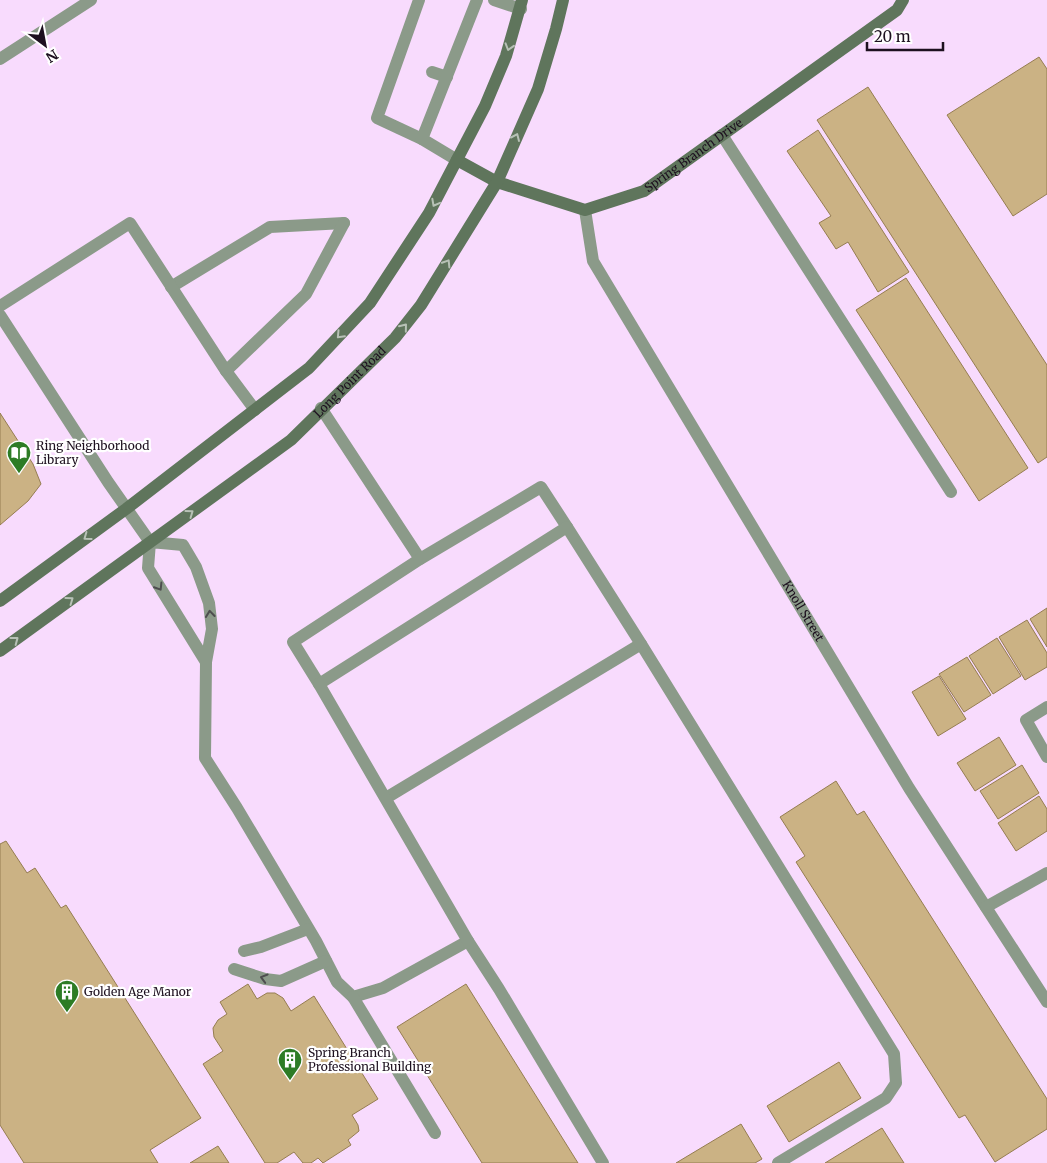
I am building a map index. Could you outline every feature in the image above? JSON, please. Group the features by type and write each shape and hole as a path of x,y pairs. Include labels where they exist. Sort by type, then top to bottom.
{"main road":[{"name":"Long Point Road","path":"0,651 291,440 321,408 395,338 421,305 497,182 538,89 563,0"},
{"name":"Spring Branch Drive","path":"586,210 644,191 897,10 903,0"},
{"path":"0,601 126,509 309,368 370,303 429,213 485,106 506,56 522,5"},
{"path":"457,160 497,182 586,210"}],"street":[{"path":"0,59 91,0"},
{"path":"419,0 403,61 377,118 422,139 457,160"},
{"path":"422,139 477,0"},
{"path":"494,0 522,5"},
{"path":"432,72 447,77"},
{"path":"722,135 951,492"},
{"name":"Knoll Street","path":"586,210 593,261 909,788 1047,1002"},
{"path":"171,287 270,227 344,222 306,294 226,372"},
{"path":"0,306 130,223 226,372 255,410"},
{"path":"0,315 126,509 150,542 148,568 206,662"},
{"path":"321,408 420,559"},
{"path":"602,1163 293,642 420,559 541,487 641,644 894,1054 896,1083 886,1098 778,1163"},
{"path":"319,684 567,527"},
{"path":"150,542 183,545 196,568 209,602 212,629 206,662 205,758 237,808 337,982 353,997 435,1133"},
{"path":"386,798 641,644"},
{"path":"1047,707 1026,720 1047,756"},
{"path":"986,908 1047,873"},
{"path":"244,951 261,947 308,929"},
{"path":"353,997 383,988 468,940"},
{"path":"234,969 265,979 281,981 326,961"}],"building":[{"path":"1039,57 1047,69 1047,194 1013,216 947,115"},
{"path":"868,87 1047,365 1047,457 1038,463 817,120"},
{"path":"818,130 909,272 878,292 848,242 836,249 819,223 831,216 787,151"},
{"path":"906,278 1028,468 979,501 856,310"},
{"name":"Ring Neighborhood Library","path":"0,413 33,464 41,484 28,501 0,525"},
{"path":"1047,608 1047,647 1030,619"},
{"path":"1027,620 1047,653 1047,667 1025,680 999,637"},
{"path":"997,638 1021,676 993,694 969,656"},
{"path":"967,657 991,695 964,712 939,674"},
{"path":"939,676 966,719 938,736 912,692"},
{"path":"999,737 1016,765 975,791 957,763"},
{"path":"1022,765 1039,793 998,819 980,791"},
{"path":"836,781 857,815 864,811 1047,1099 1047,1129 995,1162 965,1115 959,1118 796,862 805,856 780,817"},
{"path":"1039,796 1047,809 1047,831 1016,851 998,823"},
{"name":"Golden Age Manor","path":"6,841 27,873 35,868 61,908 66,905 201,1118 150,1150 158,1163 24,1163 0,1125 0,844"},
{"name":"Spring Branch Professional Building","path":"248,984 257,999 267,993 275,993 283,998 291,1011 314,996 378,1099 352,1115 359,1131 348,1140 351,1145 323,1163 318,1158 311,1163 303,1163 294,1152 277,1163 265,1163 203,1064 223,1051 214,1037 213,1028 218,1020 227,1014 220,1002"},
{"path":"466,984 578,1163 482,1163 397,1027"},
{"path":"839,1062 861,1098 789,1142 767,1106"},
{"path":"741,1124 762,1159 755,1163 676,1163"},
{"path":"882,1128 904,1163 825,1163"},
{"path":"218,1146 229,1163 190,1163"}],"place":[{"name":"Ring Neighborhood Library","path":"19,474"},
{"name":"Golden Age Manor","path":"67,1013"},
{"name":"Spring Branch Professional Building","path":"290,1081"}]}
